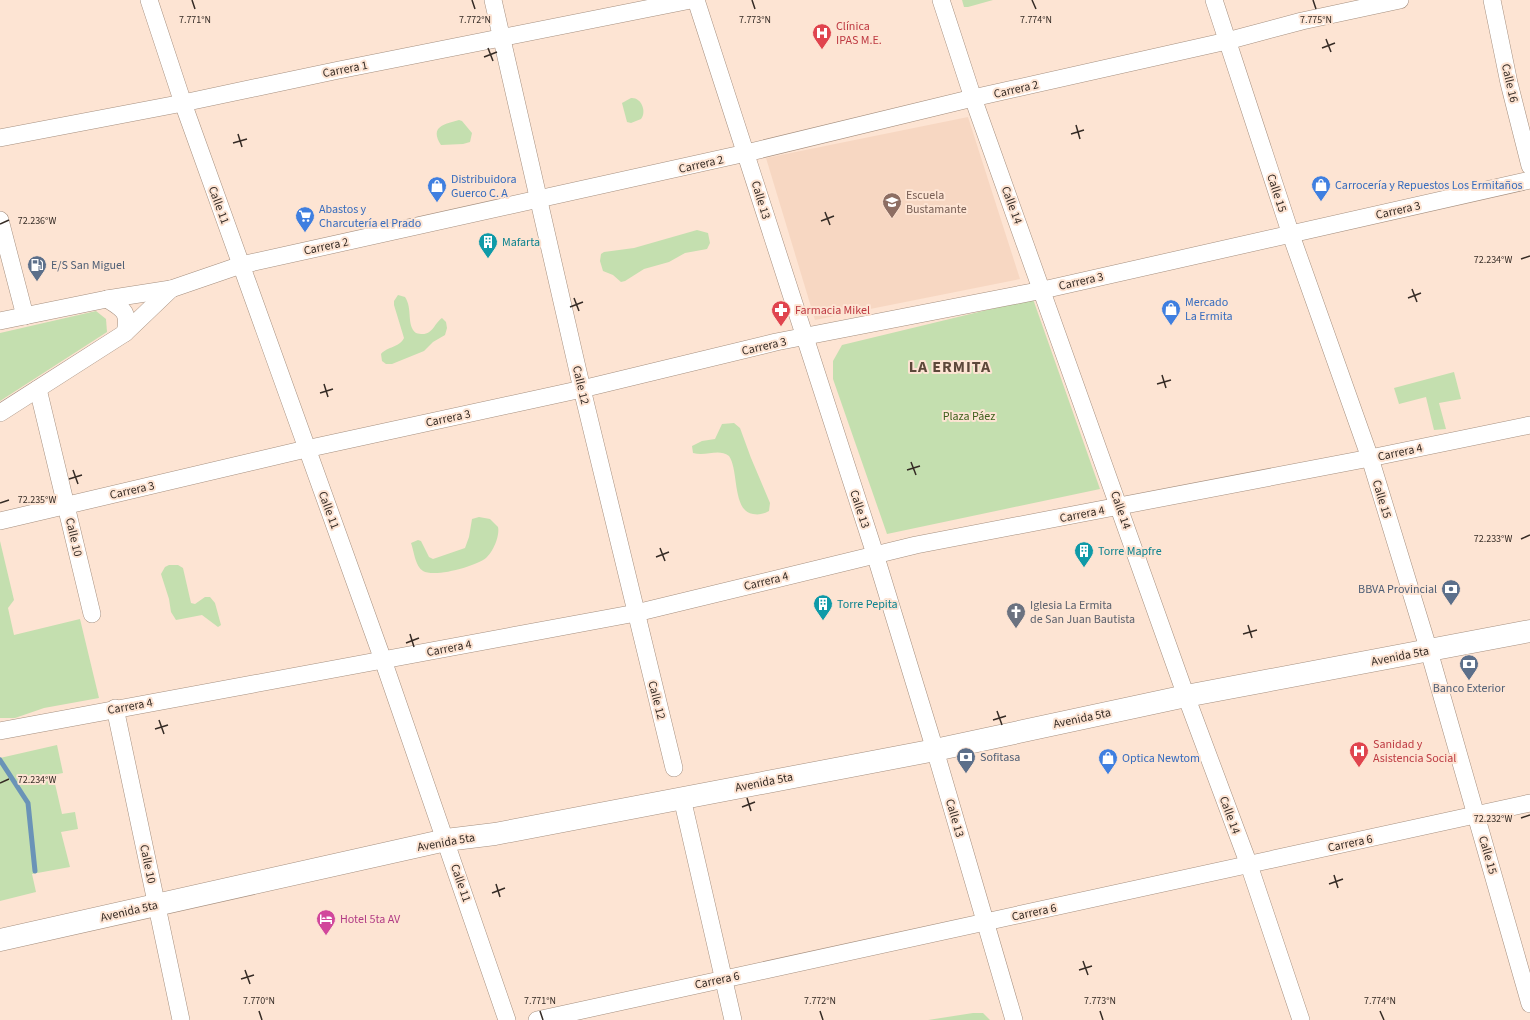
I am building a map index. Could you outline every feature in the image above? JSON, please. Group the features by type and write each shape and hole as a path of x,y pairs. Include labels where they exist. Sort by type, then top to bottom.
{"street":[{"name":"Calle 11","path":"149,0 183,103 383,660 507,1020"},
{"name":"Calle 12","path":"492,0 582,389 674,768"},
{"name":"Carrera 1","path":"0,138 183,103 339,70 691,0"},
{"name":"Calle 13","path":"696,0 746,153 803,337 875,554 935,750 1014,1020"},
{"name":"Calle 14","path":"941,0 973,98 1120,506 1186,696 1248,865 1301,1020"},
{"name":"Calle 15","path":"1214,0 1291,234 1370,458 1429,651 1530,1004"},
{"name":"Carrera 2","path":"0,321 107,299 171,289 241,264 538,200 746,153 973,98 1227,41 1302,21 1400,0"},
{"name":"Calle 16","path":"1492,0 1509,83 1530,166"},
{"name":"Carrera 3","path":"0,521 306,449 582,389 803,337 1043,290 1530,180"},
{"path":"0,220 25,316"},
{"path":"0,413 125,333 171,289"},
{"path":"107,299 122,309 126,315 127,323 125,333"},
{"name":"Calle 10","path":"38,389 92,614"},
{"name":"Carrera 4","path":"0,731 115,708 636,613 916,545 1370,458 1530,425"},
{"name":"Avenida 5ta","path":"0,940 446,840 495,834 935,750 1186,696 1530,631"},
{"name":"Calle 10","path":"115,708 181,1020"},
{"path":"682,798 722,978 733,1020"},
{"name":"Carrera 6","path":"537,1020 722,978 1477,816 1530,803"}],"shaded area":[{"name":"Escuela Bustamante","path":"968,117 1020,279 815,320 766,158"}],"green space":[{"path":"962,0 993,0 964,7"},
{"path":"631,98 635,98 642,105 643,116 641,119 631,123 627,122 622,103"},
{"path":"459,120 462,121 472,133 470,142 463,144 441,145 437,134 440,127"},
{"path":"697,230 708,233 710,243 707,249 685,253 669,262 644,269 621,282 613,275 603,271 600,261 601,254 604,252 634,248"},
{"path":"398,295 405,297 409,307 411,326 416,333 426,334 432,330 442,318 446,322 447,328 445,335 433,342 424,351 392,364 386,364 382,361 381,354 399,344 404,338 394,305 394,301"},
{"name":"Plaza Páez","path":"1033,299 1100,489 887,534 833,379 833,361 842,345"},
{"path":"96,311 106,319 107,332 0,401 0,333"},
{"path":"1454,372 1461,399 1439,403 1446,429 1434,430 1426,397 1399,404 1394,388"},
{"path":"734,423 740,428 770,503 769,511 763,514 753,514 746,511 742,506 732,462 729,456 721,453 693,453 692,446 702,441 715,439 722,424"},
{"path":"479,517 490,519 498,527 498,535 495,544 486,558 474,564 446,572 429,573 420,569 416,562 411,543 418,540 421,541 429,557 433,559 465,548 469,537 472,519"},
{"path":"0,541 14,600 8,608 14,635 80,619 99,698 44,708 15,718 0,718"},
{"path":"169,565 178,565 183,568 191,603 195,604 205,597 210,597 215,603 221,625 218,627 202,615 176,620 171,612 169,599 161,574 165,567"},
{"path":"57,745 63,773 53,775 62,814 75,812 78,829 61,832 70,867 32,874 36,892 0,901 0,758"},
{"path":"973,1013 983,1013 990,1020 928,1020"}],"waterway":[{"path":"0,760 28,803 35,871"}],"place":[{"name":"Clínica IPAS M.E.","path":"822,50"},
{"name":"Carrocería y Repuestos Los Ermitaños","path":"1321,202"},
{"name":"Distribuidora Guerco C. A","path":"437,203"},
{"name":"Escuela Bustamante","path":"892,219"},
{"name":"Abastos y Charcutería el Prado","path":"305,233"},
{"name":"Mafarta","path":"488,259"},
{"name":"E/S San Miguel","path":"37,282"},
{"name":"Mercado La Ermita","path":"1171,326"},
{"name":"Farmacia Mikel","path":"781,327"},
{"name":"Torre Mapfre","path":"1084,568"},
{"name":"BBVA Provincial","path":"1451,606"},
{"name":"Torre Pepita","path":"823,621"},
{"name":"Iglesia La Ermita de San Juan Bautista","path":"1016,629"},
{"name":"Banco Exterior","path":"1469,681"},
{"name":"Sanidad y Asistencia Social","path":"1359,768"},
{"name":"Sofitasa","path":"966,774"},
{"name":"Optica Newtom","path":"1108,775"},
{"name":"Hotel 5ta AV","path":"326,936"}],"district":[{"name":"LA ERMITA","path":"950,366"}]}
